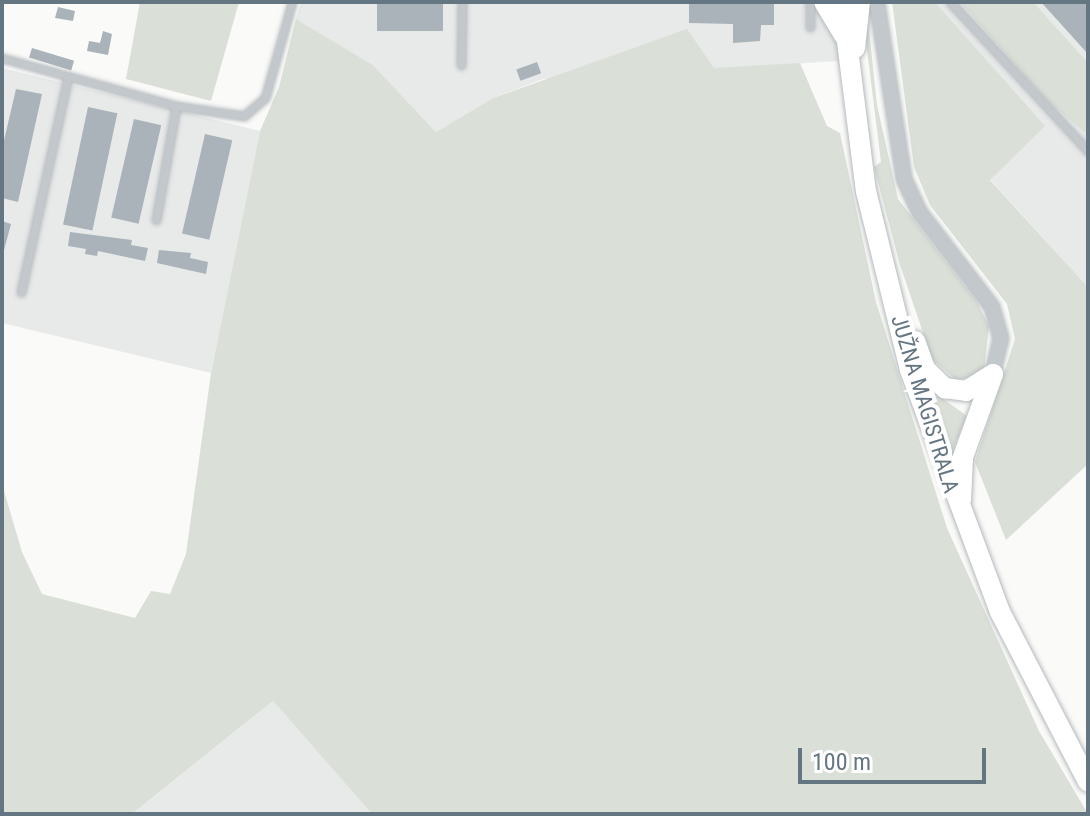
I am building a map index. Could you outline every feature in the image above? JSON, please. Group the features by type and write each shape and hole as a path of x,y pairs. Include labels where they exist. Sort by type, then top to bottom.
{"main road":[{"path":"824,2 844,35"},
{"name":"JUŽNA MAGISTRALA","path":"842,2 853,108 866,191 910,370 961,516 1033,681 1088,782"},
{"path":"853,108 860,2"},
{"path":"893,299 935,382 955,392 966,391 993,374"},
{"path":"961,516 963,457 993,374"}],"street":[{"path":"877,2 904,179 920,213 992,307 1001,338 993,374"}],"lane":[{"path":"2,58 176,106 244,116 265,98 292,2"},
{"path":"461,65 462,2"},
{"path":"810,2 810,27"},
{"path":"950,2 1088,151"},
{"path":"21,292 68,77"},
{"path":"156,220 176,106"}],"shaded area":[{"path":"140,2 239,2 211,101 126,79"},
{"path":"301,2 836,2 840,61 543,79 493,98 436,132 373,65 296,19"},
{"path":"861,2 866,2 877,105 898,199 977,302 989,326 984,370 968,378 955,379 932,359 900,265 874,167 881,162"},
{"path":"892,2 935,2 1045,126 990,180 1088,287 1088,464 1006,540 975,462 1015,339 1007,304 930,205 914,167"},
{"path":"935,2 1088,2 1088,287 990,179 1044,126"},
{"path":"960,2 1033,2 1088,63 1088,135 1049,102"},
{"path":"296,19 373,65 436,132 493,98 687,29 714,68 800,63 827,126 840,133 876,302 947,528 1039,731 1088,814 372,814 273,701 132,814 2,814 2,484 22,552 42,594 135,618 151,591 170,594 186,554 211,373 260,131 279,87"},
{"path":"2,68 260,131 211,373 2,323"},
{"path":"928,388 967,416 951,454 951,453"},
{"path":"273,701 372,814 132,814 155,796"}],"building":[{"path":"377,2 443,2 443,31 377,31"},
{"path":"689,2 774,2 774,25 761,25 760,41 733,43 733,24 689,23"},
{"path":"1041,2 1088,2 1088,54"},
{"path":"58,7 75,11 73,21 55,18"},
{"path":"103,31 112,34 108,55 87,51 89,41 100,43"},
{"path":"32,48 74,61 71,70 29,58"},
{"path":"537,62 541,73 520,81 516,70"},
{"path":"16,89 42,94 18,202 2,198 2,149"},
{"path":"88,107 117,113 92,231 63,224"},
{"path":"134,119 161,125 139,224 111,217"},
{"path":"205,134 232,140 209,240 182,233"},
{"path":"2,221 11,224 3,254 2,254"},
{"path":"70,232 132,240 131,245 148,248 145,261 98,251 97,256 85,254 86,249 68,246"},
{"path":"159,250 191,253 190,258 208,262 206,274 157,263"}]}
